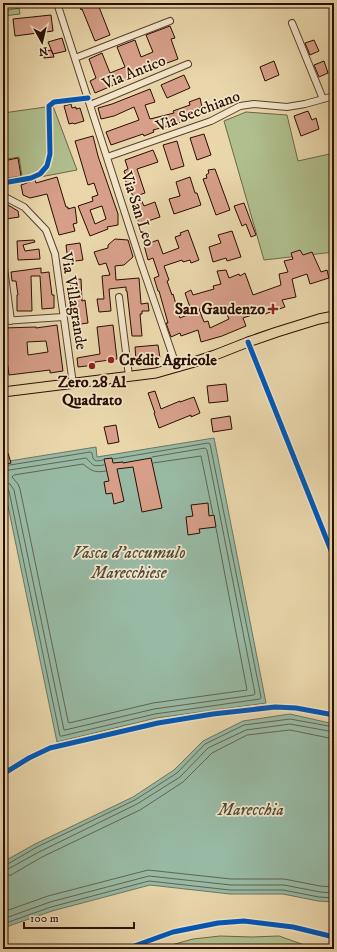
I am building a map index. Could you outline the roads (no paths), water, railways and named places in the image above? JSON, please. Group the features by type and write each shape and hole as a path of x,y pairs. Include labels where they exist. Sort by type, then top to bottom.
{"main road":[{"path":"3,392 156,373 177,368 248,342 319,319 334,316"}],"street":[{"name":"Via San Leo","path":"58,3 141,263 177,368"},
{"path":"75,58 170,21"},
{"path":"292,23 323,99"},
{"name":"Via Antico","path":"90,104 188,64"},
{"name":"Via Secchiano","path":"107,158 211,121 240,106 254,104 287,107 334,96"},
{"name":"Via Villagrande","path":"3,196 24,207 46,230 55,254 73,384"},
{"path":"4,268 11,321"},
{"path":"119,298 129,376"},
{"path":"3,321 63,316"}],"water":[{"name":"Vasca d'accumulo Marecchiese","path":"214,438 266,703 156,718 57,742 3,482 3,462 96,447 97,457"},
{"name":"Marecchia","path":"290,714 334,724 334,902 318,901 283,894 230,894 150,885 52,911 3,928 3,862 35,844 133,797 174,770 203,741 243,721"}],"place":[{"name":"San Gaudenzo","path":"273,309"},
{"name":"Crédit Agricole","path":"111,360"},
{"name":"Zero 28 Al Quadrato","path":"92,366"}]}
